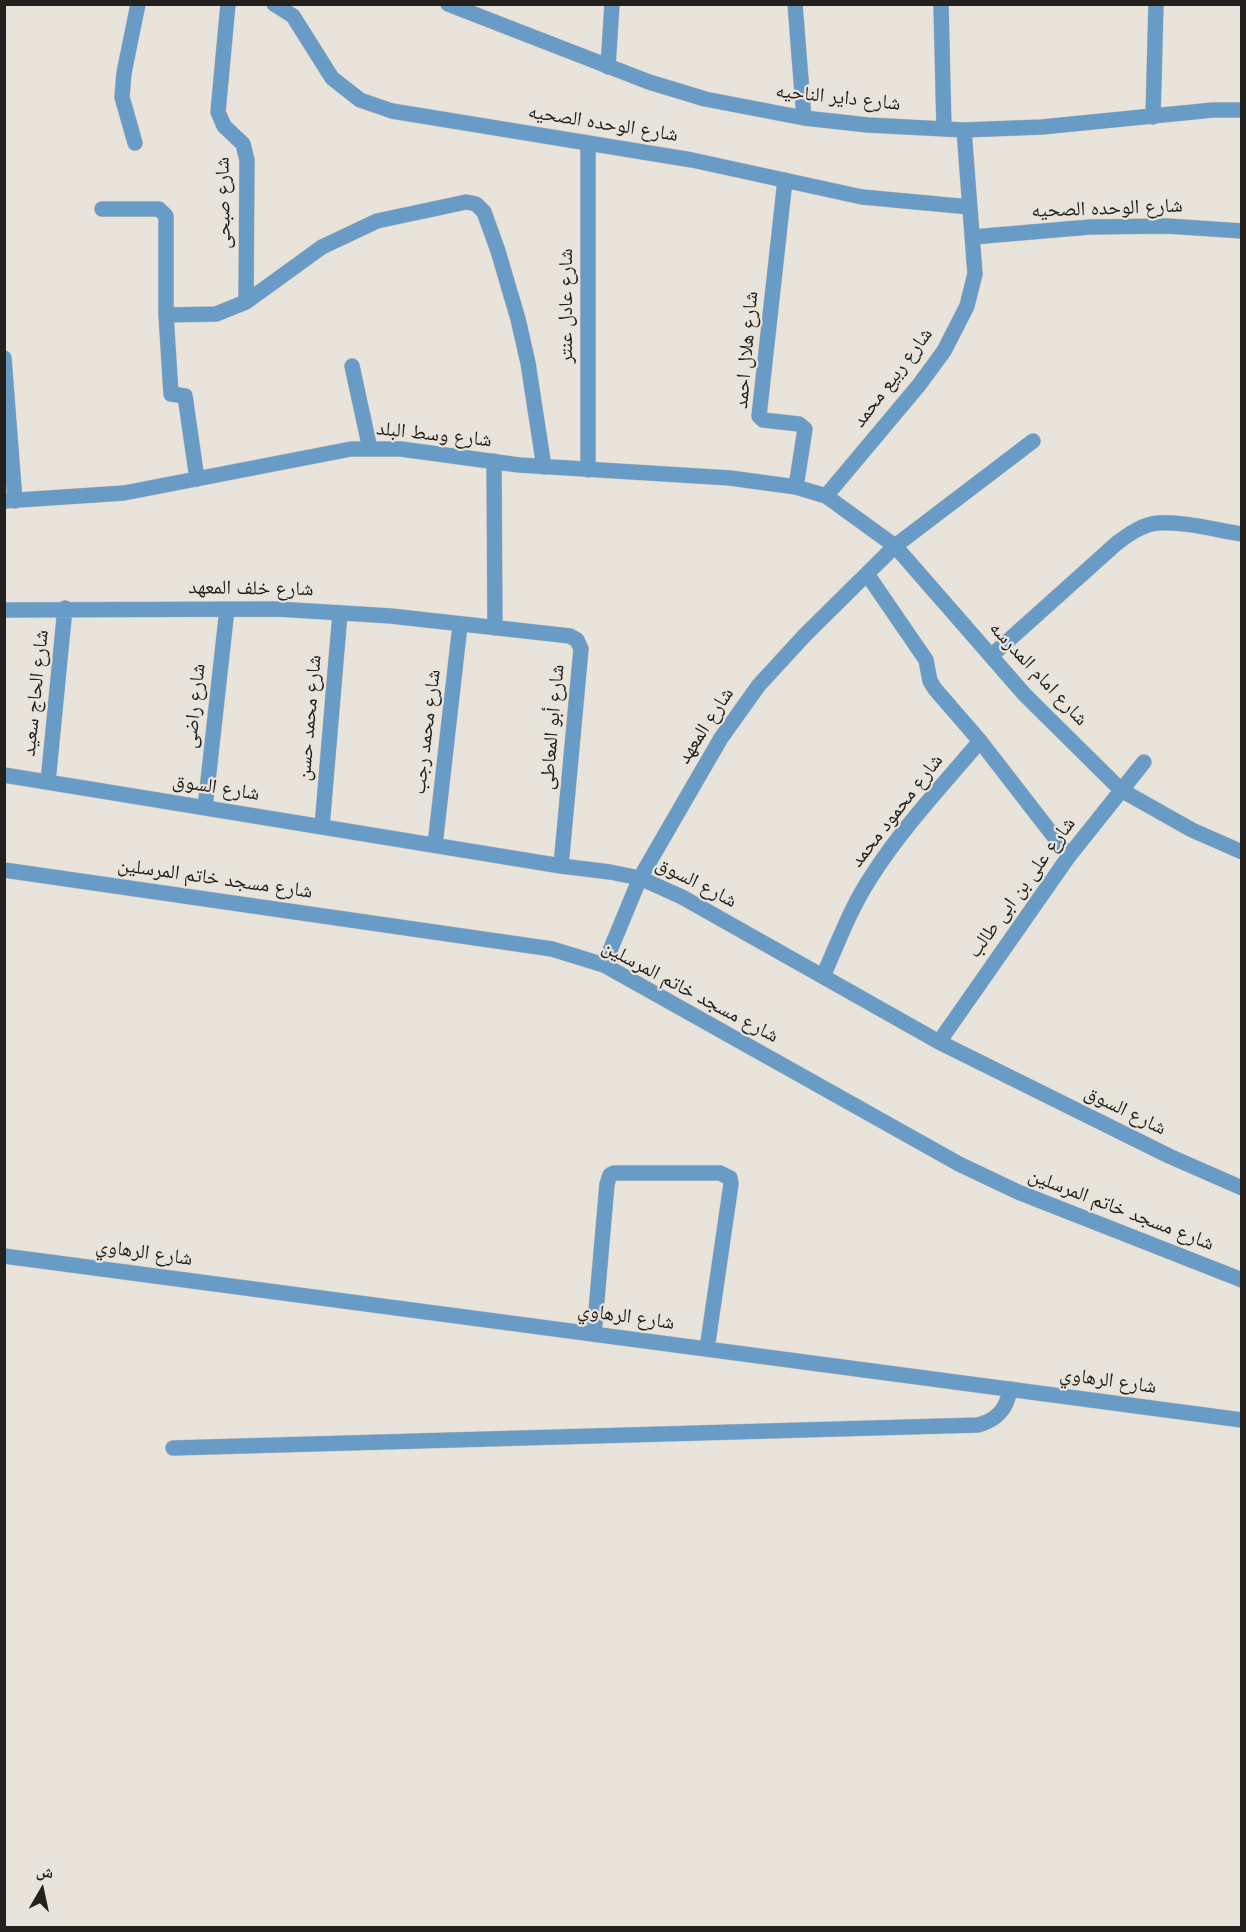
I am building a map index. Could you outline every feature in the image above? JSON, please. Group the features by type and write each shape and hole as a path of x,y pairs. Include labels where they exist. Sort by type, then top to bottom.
{"street":[{"path":"135,143 122,97 124,73 138,4"},
{"name":"شارع صبحى","path":"228,4 218,112 224,126 243,144 247,160 246,302"},
{"name":"شارع الوحده الصحيه","path":"274,4 293,16 332,78 360,100 392,111 692,160 862,197 970,207"},
{"path":"608,67 612,4"},
{"path":"795,4 804,118"},
{"path":"941,4 944,129"},
{"path":"1153,117 1156,4"},
{"name":"شارع داير الناحيه","path":"455,6 608,67 705,99 804,118 868,125 964,130 1042,127 1213,110 1242,110"},
{"name":"شارع ربيع محمد","path":"826,496 919,385 944,351 967,306 975,274 964,130"},
{"name":"شارع عادل عنتر","path":"588,143 588,470"},
{"name":"شارع هلال احمد","path":"785,180 759,416 763,420 799,424 805,429 796,487"},
{"path":"166,315 216,314 246,302 322,248 366,225 397,216 466,202 476,204 484,212 508,285 528,363 544,467"},
{"path":"102,209 159,209 166,216 166,315 171,394 185,396 198,479"},
{"name":"شارع الوحده الصحيه","path":"973,237 1090,227 1167,226 1242,231"},
{"path":"4,358 10,501"},
{"path":"352,366 370,449"},
{"name":"شارع المعهد","path":"604,965 640,878 720,738 759,685 805,635 895,546 1033,441"},
{"name":"شارع وسط البلد","path":"10,501 124,493 351,449 400,449 544,467 730,478 796,487 826,496"},
{"path":"494,461 495,628"},
{"name":"شارع امام المدرسه","path":"826,496 895,546 1025,695 1121,790 1192,830 1242,852"},
{"path":"991,656 1133,531 1157,523 1179,524 1242,534"},
{"path":"867,574 926,660 930,681 935,689 980,741 1069,856"},
{"name":"شارع الحاج سعيد","path":"48,782 65,608"},
{"name":"شارع خلف المعهد","path":"4,610 227,609 340,613 495,628"},
{"name":"شارع راضى","path":"205,808 227,609"},
{"name":"شارع محمد حسن","path":"322,827 340,613"},
{"name":"شارع محمد رجب","path":"435,845 460,625"},
{"name":"شارع أبو المعاطى","path":"495,628 570,636 577,640 581,649 561,866"},
{"name":"شارع محمود محمد","path":"823,976 858,899 875,870 980,741"},
{"name":"شارع على بن ابى طالب","path":"939,1042 1069,856 1144,762"},
{"name":"شارع السوق","path":"4,775 640,878 682,897 939,1042 1169,1156 1242,1188"},
{"name":"شارع مسجد خاتم المرسلين","path":"4,870 552,949 604,965 959,1164 1018,1192 1242,1280"},
{"path":"594,1334 607,1184 610,1175 614,1173 720,1173 730,1178 731,1184 707,1349"},
{"name":"شارع الرهاوي","path":"4,1256 1242,1420"},
{"path":"173,1448 978,1425 997,1417 1009,1400 1010,1389"}]}
